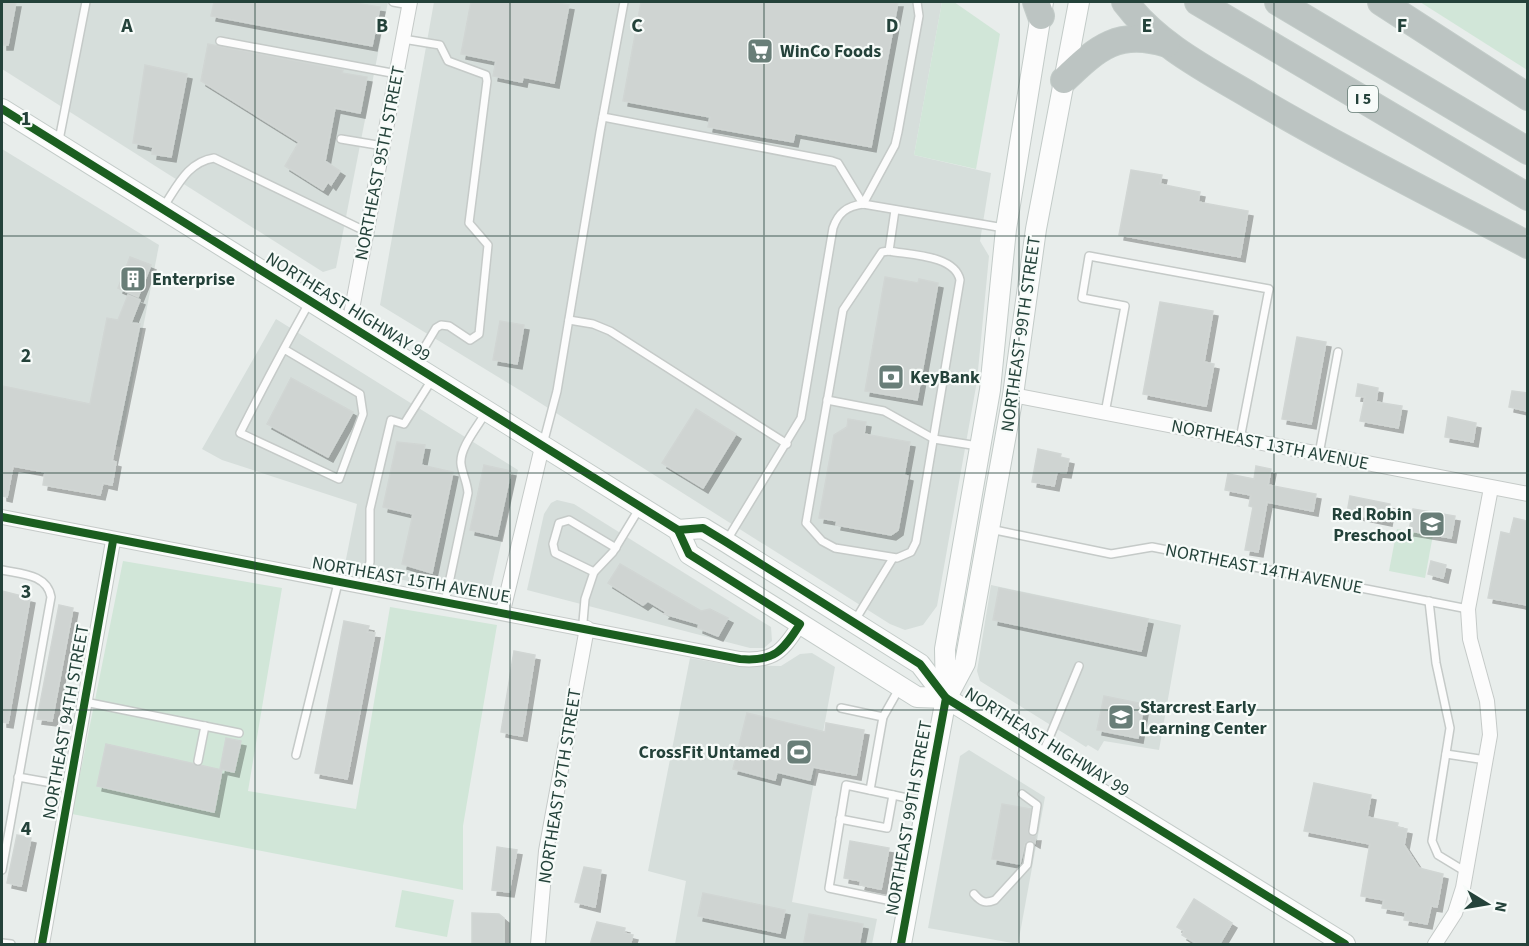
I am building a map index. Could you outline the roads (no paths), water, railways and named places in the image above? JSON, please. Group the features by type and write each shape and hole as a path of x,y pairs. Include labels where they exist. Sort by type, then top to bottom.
{"highway":[{"path":"1125,2 1167,44 1307,130 1527,245"},
{"name":"I 5","path":"1198,2 1527,197"},
{"name":"I 5","path":"1278,2 1527,151"},
{"path":"1381,2 1527,98"},
{"path":"1064,80 1084,60 1116,40 1150,39 1167,44"}],"main road":[{"name":"NORTHEAST 99TH STREET","path":"946,698 965,663 1013,395 1036,229 1079,2"},
{"name":"NORTHEAST 99TH STREET","path":"901,945 946,698 945,649 990,390 1006,234 1040,6"},
{"name":"NORTHEAST HIGHWAY 99","path":"2,109 678,530 689,554 916,697 946,698"},
{"path":"1006,234 1013,265 1014,285 1003,372 1013,395"},
{"name":"NORTHEAST HIGHWAY 99","path":"678,530 703,528 726,542 920,664 946,698 1345,945"}],"street":[{"name":"NORTHEAST 95TH STREET","path":"349,325 410,3"},
{"name":"NORTHEAST 13TH AVENUE","path":"1013,395 1527,494"},
{"path":"503,612 542,447"},
{"path":"1435,945 1455,913 1466,872 1490,735 1487,701 1470,639 1468,609 1491,488"},
{"name":"NORTHEAST 15TH AVENUE","path":"2,517 113,541 338,584 760,660 778,653 800,624"},
{"name":"NORTHEAST 94TH STREET","path":"42,945 113,541"},
{"name":"NORTHEAST 97TH STREET","path":"538,945 546,851 587,628"}],"lane":[{"path":"58,144 86,2"},
{"path":"393,2 410,3"},
{"path":"542,447 557,392 624,2"},
{"path":"863,204 895,145 920,16 917,2"},
{"path":"403,39 440,45 448,61 478,70 486,75 487,81 469,223 488,245 479,334 470,340 449,326 441,325 436,328 414,366"},
{"path":"220,41 397,74"},
{"path":"603,117 838,163 863,204"},
{"path":"341,139 383,146"},
{"path":"162,209 190,168 201,160 214,158 367,232"},
{"path":"726,542 787,444 801,417 835,223 845,209 863,204 1006,234"},
{"path":"889,251 895,210"},
{"path":"889,251 948,263 959,276 915,545 905,556 893,558 835,548 822,541 806,523 843,310 882,252 889,251"},
{"path":"1105,413 1125,306 1082,298 1089,256 1269,289 1240,439"},
{"path":"284,349 360,394 363,414 339,479 240,433 284,349 310,301"},
{"path":"569,320 593,324 610,331 787,444"},
{"path":"1319,454 1338,352"},
{"path":"363,588 370,562 370,510 391,420 404,424 433,378"},
{"path":"827,400 884,411 934,439 981,446"},
{"path":"445,602 468,493 467,477 461,464 486,412"},
{"path":"587,628 583,622 585,599 594,572 615,548 641,507"},
{"path":"594,572 555,554 553,544 559,523 569,520 615,548"},
{"name":"NORTHEAST 14TH AVENUE","path":"989,529 1111,554 1152,547 1468,609"},
{"path":"854,622 893,558"},
{"path":"2,570 40,579 48,588 51,597 2,870"},
{"path":"296,755 338,584"},
{"path":"1429,602 1436,663 1450,728 1432,841 1438,855 1466,872"},
{"path":"1042,756 1079,666"},
{"path":"870,790 883,717 900,686"},
{"path":"85,702 239,733"},
{"path":"841,708 883,717"},
{"path":"198,761 205,726"},
{"path":"1446,754 1486,760"},
{"path":"18,777 69,786"},
{"path":"908,904 829,888 846,785 927,802"},
{"path":"1022,794 1037,805 1033,831"},
{"path":"840,819 886,828 893,795"},
{"path":"974,894 981,901 988,903 995,900 1027,865 1030,846"},
{"path":"2,943 11,945"}],"place":[{"name":"WinCo Foods","path":"760,51"},
{"name":"Enterprise","path":"133,279"},
{"name":"KeyBank","path":"891,377"},
{"name":"Red Robin Preschool","path":"1432,524"},
{"name":"Starcrest Early Learning Center","path":"1121,717"},
{"name":"CrossFit Untamed","path":"799,752"}]}
